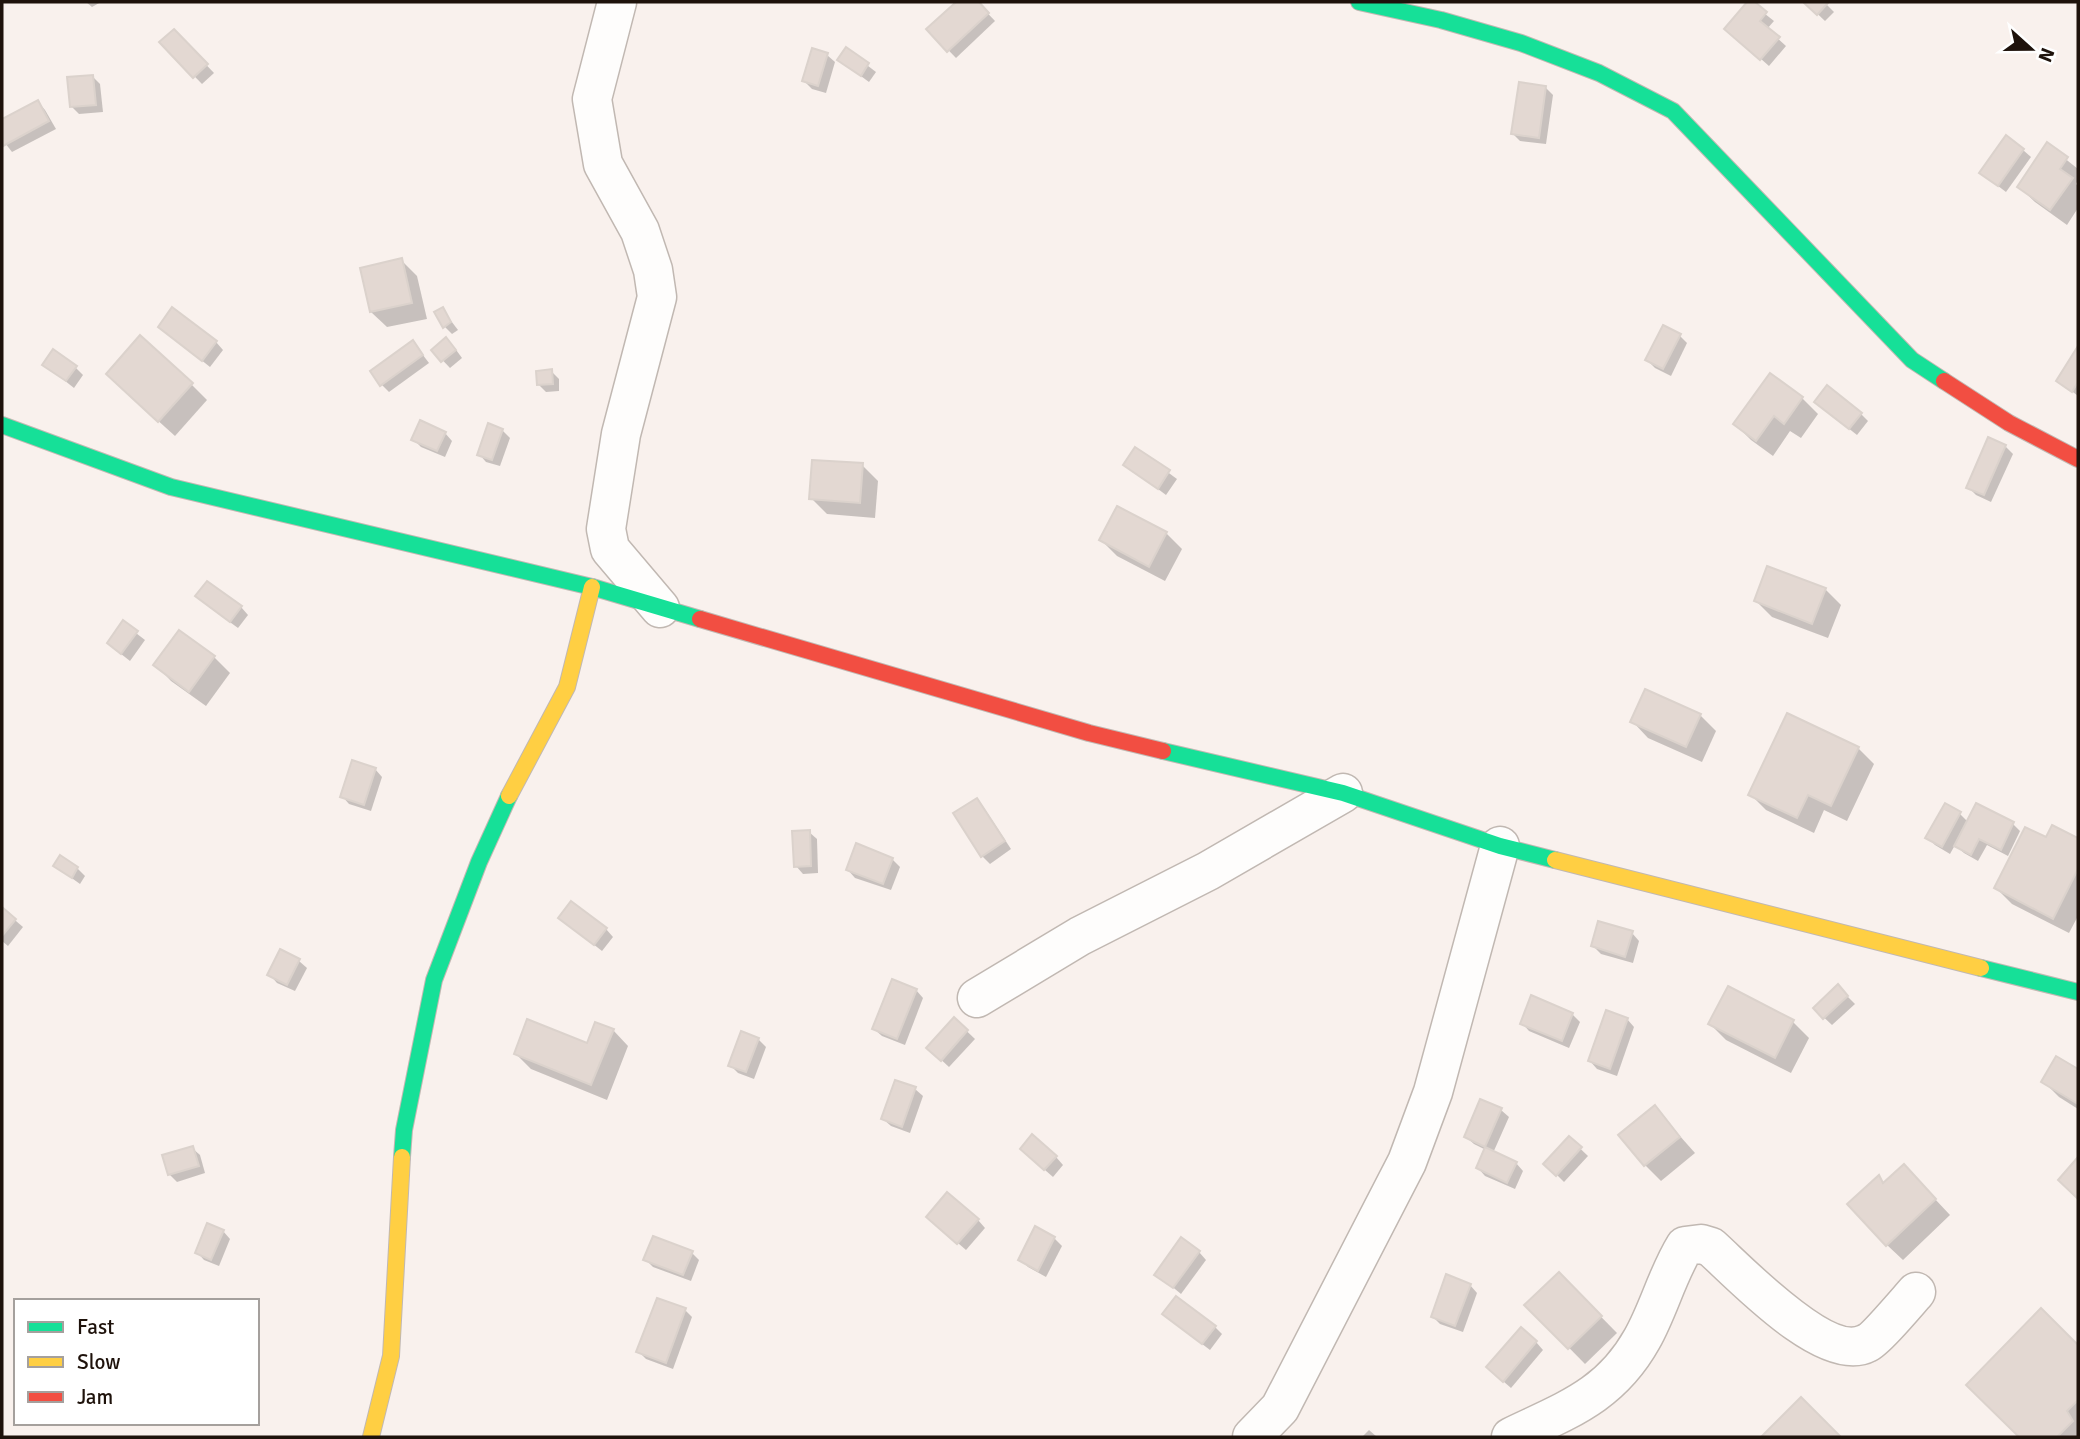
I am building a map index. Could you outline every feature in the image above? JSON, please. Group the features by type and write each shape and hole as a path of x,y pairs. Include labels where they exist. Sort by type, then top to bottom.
{"street":[{"path":"617,2 592,99 603,164 640,231 653,270 657,297 621,434 606,529 610,549 660,608"},
{"path":"1359,2 1476,29 1585,65 1637,89 1673,111 1912,360 2009,423 2078,459"},
{"path":"2,425 171,487 592,587 1089,733 1343,793 1500,846 2078,992"},
{"path":"371,1437 391,1356 404,1130 434,980 479,862 514,786 568,687 592,587"},
{"path":"977,998 1080,936 1208,871 1343,793"},
{"path":"1252,1437 1280,1408 1407,1162 1433,1092 1500,846"},
{"path":"1511,1437 1588,1400 1620,1373 1642,1339 1685,1246 1701,1244 1711,1247 1811,1333 1844,1347 1867,1343 1916,1292"}],"building":[{"path":"956,2 979,2 989,13 947,52 926,29"},
{"path":"1747,2 1755,2 1767,12 1760,21 1780,37 1760,60 1724,29"},
{"path":"1803,2 1826,2 1828,3 1817,15"},
{"path":"174,29 208,64 193,78 159,42"},
{"path":"846,47 869,63 861,76 837,60"},
{"path":"812,48 828,53 818,86 802,81"},
{"path":"93,75 96,105 70,107 67,77"},
{"path":"1519,82 1546,86 1539,138 1511,134"},
{"path":"38,100 49,121 3,146 2,119"},
{"path":"2006,135 2024,149 1998,186 1979,173"},
{"path":"2047,142 2068,157 2060,169 2073,178 2050,210 2017,187"},
{"path":"402,258 412,303 370,312 360,268"},
{"path":"172,307 217,341 202,361 158,327"},
{"path":"443,307 451,322 443,328 434,312"},
{"path":"1663,325 1681,334 1663,369 1645,360"},
{"path":"140,335 193,383 158,422 106,374"},
{"path":"446,337 456,350 441,362 431,350"},
{"path":"413,340 423,355 380,386 370,371"},
{"path":"2078,346 2078,382 2072,392 2056,381"},
{"path":"53,349 77,366 66,381 42,365"},
{"path":"552,369 553,384 537,385 536,371"},
{"path":"1770,373 1803,397 1784,424 1774,416 1756,441 1733,424"},
{"path":"1827,385 1862,413 1849,429 1814,402"},
{"path":"420,420 446,432 437,451 411,440"},
{"path":"488,423 503,429 492,460 477,455"},
{"path":"1988,437 2006,445 1984,495 1966,488"},
{"path":"1135,447 1170,470 1158,489 1123,465"},
{"path":"812,460 863,463 860,503 809,499"},
{"path":"1117,506 1167,532 1149,567 1099,540"},
{"path":"1767,566 1826,588 1812,624 1754,601"},
{"path":"207,581 242,606 230,622 195,596"},
{"path":"123,620 138,631 121,654 107,643"},
{"path":"179,630 215,656 189,692 153,665"},
{"path":"1645,689 1701,714 1686,747 1630,722"},
{"path":"1787,713 1859,747 1831,806 1808,795 1797,818 1748,795"},
{"path":"352,760 376,768 364,805 340,797"},
{"path":"977,798 1005,841 981,857 953,813"},
{"path":"1945,803 1961,812 1942,847 1925,838"},
{"path":"1976,803 2014,822 2001,850 1979,839 1971,855 1954,846"},
{"path":"2052,825 2078,838 2078,869 2053,919 1994,888 2025,827 2046,837"},
{"path":"810,830 811,866 794,867 792,831"},
{"path":"856,843 893,858 883,884 846,870"},
{"path":"60,855 78,867 72,878 53,866"},
{"path":"571,901 607,928 594,945 558,918"},
{"path":"2,907 16,919 2,936"},
{"path":"1598,921 1633,931 1625,957 1591,946"},
{"path":"280,949 300,959 287,985 267,975"},
{"path":"892,979 917,989 897,1039 872,1029"},
{"path":"1838,984 1848,996 1823,1019 1813,1008"},
{"path":"1728,986 1794,1020 1775,1058 1708,1024"},
{"path":"1531,995 1573,1013 1562,1041 1520,1024"},
{"path":"1606,1010 1628,1018 1610,1069 1588,1061"},
{"path":"954,1017 968,1030 941,1061 926,1048"},
{"path":"527,1019 587,1043 595,1022 614,1029 591,1085 514,1054"},
{"path":"741,1031 759,1038 746,1072 728,1066"},
{"path":"2056,1056 2078,1069 2078,1104 2041,1082"},
{"path":"895,1080 916,1087 902,1127 881,1119"},
{"path":"1480,1099 1502,1108 1485,1147 1464,1137"},
{"path":"1655,1105 1680,1137 1644,1166 1618,1135"},
{"path":"1032,1134 1057,1156 1044,1170 1020,1149"},
{"path":"1569,1136 1582,1147 1556,1176 1543,1164"},
{"path":"193,1146 199,1166 168,1175 162,1155"},
{"path":"1485,1147 1517,1162 1507,1183 1476,1168"},
{"path":"2078,1157 2078,1199 2058,1180"},
{"path":"1904,1164 1936,1199 1886,1246 1847,1204 1879,1175 1883,1183"},
{"path":"947,1192 979,1219 957,1244 926,1217"},
{"path":"207,1223 224,1230 211,1260 195,1253"},
{"path":"1035,1226 1055,1237 1038,1271 1018,1260"},
{"path":"653,1236 693,1251 683,1275 643,1260"},
{"path":"1181,1237 1200,1251 1173,1288 1154,1275"},
{"path":"1559,1272 1602,1316 1568,1349 1524,1305"},
{"path":"1446,1274 1471,1284 1455,1326 1431,1317"},
{"path":"1176,1296 1216,1326 1202,1344 1162,1314"},
{"path":"657,1298 686,1308 666,1363 636,1352"},
{"path":"2041,1308 2078,1345 2078,1400 2067,1411 2073,1421 2057,1437 2019,1437 1966,1385"},
{"path":"1521,1327 1537,1341 1503,1382 1486,1367"},
{"path":"1801,1397 1840,1436 1761,1437"}],"traffic: fast":[{"path":"1359,2 1441,20 1521,43 1599,73 1673,111 1912,360 1944,381"},
{"path":"2,425 171,487 592,587 700,619"},
{"path":"1163,751 1343,793 1500,846 1555,860"},
{"path":"402,1157 404,1130 434,980 479,862 509,796"},
{"path":"1981,968 2078,992"}],"traffic: slow":[{"path":"509,796 567,687 592,587"},
{"path":"1555,860 1981,968"},
{"path":"371,1437 391,1356 402,1157"}],"traffic: jam":[{"path":"1944,381 2009,423 2078,459"},
{"path":"700,619 1089,733 1163,751"}]}
